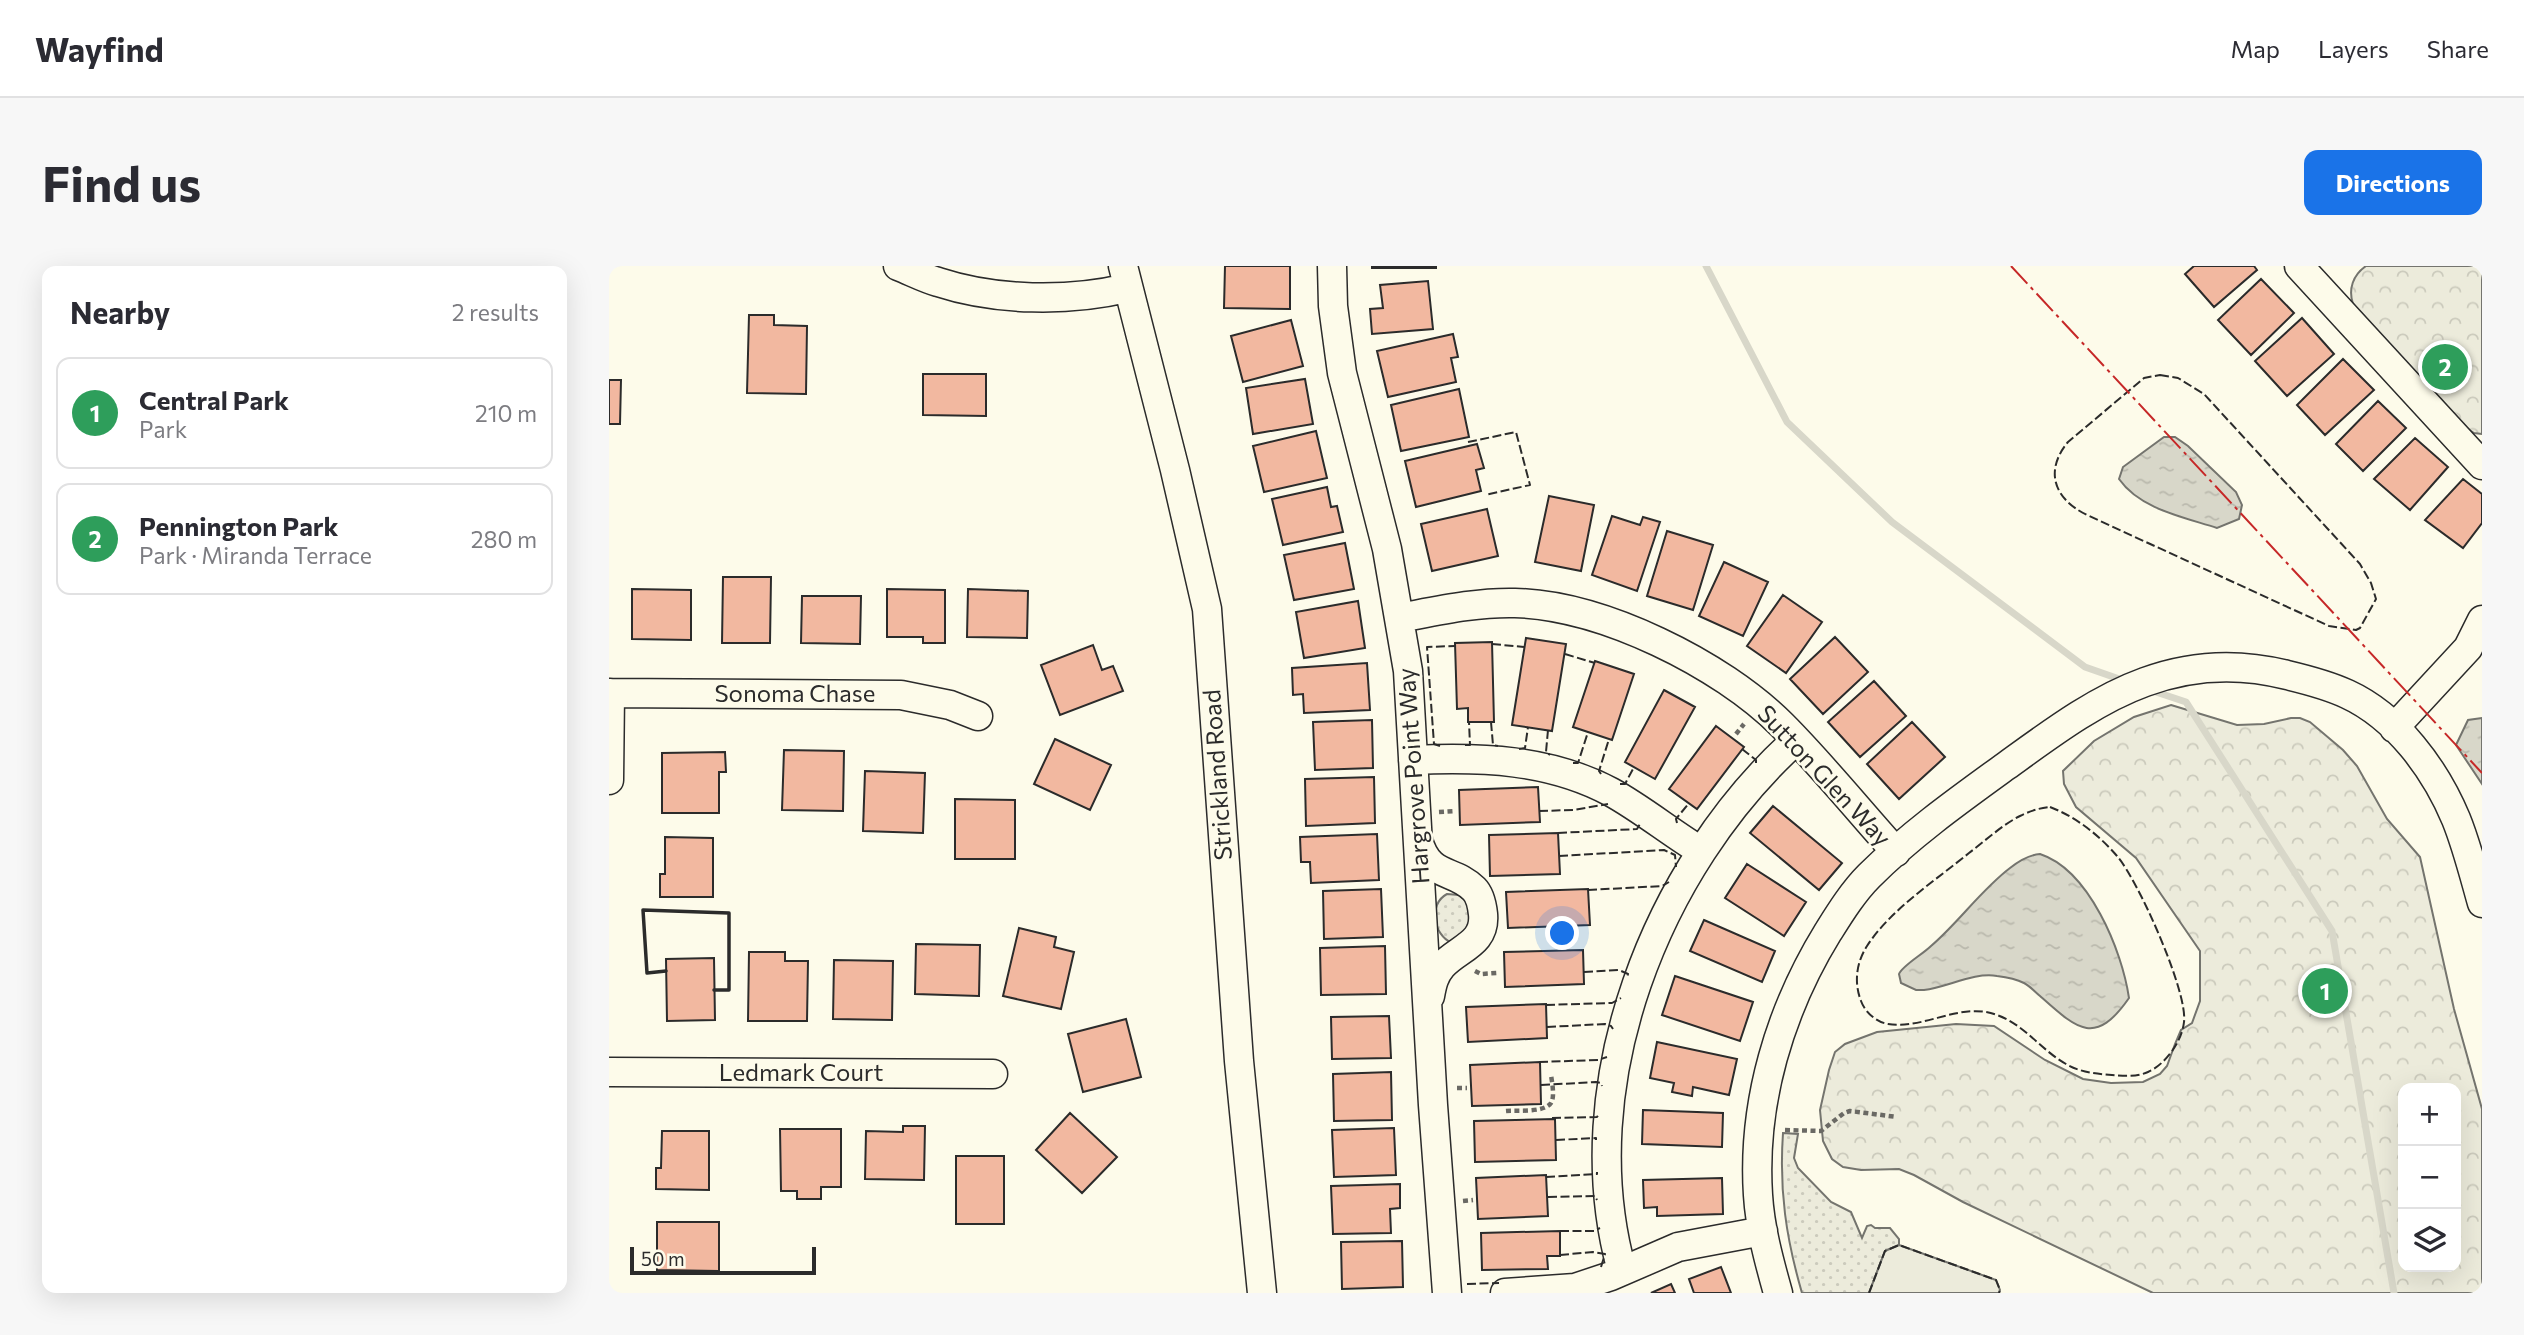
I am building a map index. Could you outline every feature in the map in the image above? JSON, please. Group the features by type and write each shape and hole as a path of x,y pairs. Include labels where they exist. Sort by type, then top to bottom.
{"street":[{"path":"898,266 937,282 981,292 1063,298 1097,295 1125,277"},
{"name":"Hargrove Point Way","path":"1332,266 1333,306 1342,373 1387,549 1408,671 1447,1293"},
{"path":"2306,268 2482,465"},
{"name":"Strickland Road","path":"1125,277 1175,470 1207,609 1239,1061 1262,1293"},
{"name":"Sutton Glen Way","path":"1399,618 1449,608 1495,603 1542,605 1575,612 1652,641 1733,685 1780,724 1896,852"},
{"path":"2394,728 2468,648 2482,620"},
{"path":"1778,1293 1763,1231 1757,1181 1760,1132 1770,1068 1787,1013 1809,965 1845,907 1867,878 1949,808 2079,716 2147,681 2181,672 2234,667 2273,671 2349,695 2386,718 2421,759 2450,808 2464,842 2482,903"},
{"path":"609,693 609,780"},
{"name":"Sonoma Chase","path":"609,693 901,695 950,705 978,716"},
{"path":"1622,1271 1611,1225 1608,1177 1611,1100 1629,1013 1647,958 1675,895 1700,851 1741,796 1795,741"},
{"path":"1413,760 1488,758 1570,773 1613,793 1700,851"},
{"path":"1418,839 1424,856 1431,863 1475,890 1480,900 1483,920 1482,929 1472,944 1451,958 1436,975 1428,1006"},
{"name":"Ledmark Court","path":"609,1072 993,1074"},
{"path":"1505,1293 1575,1288 1678,1247 1763,1231"}],"path":[{"path":"1474,970 1481,974 1497,973"},
{"path":"1506,1111 1543,1108 1550,1104 1551,1075"},
{"path":"1780,1130 1821,1131 1850,1111 1897,1117"}],"green space":[{"path":"2366,266 2482,266 2482,434 2474,433 2463,426 2353,304 2353,283"},
{"path":"2171,705 2237,725 2300,718 2310,722 2343,750 2357,766 2387,819 2420,857 2454,1009 2482,1109 2482,1293 2153,1293 1963,1202 1914,1175 1899,1169 1861,1170 1843,1167 1832,1159 1823,1141 1820,1110 1835,1052 1845,1044 1877,1032 1956,1024 1994,1026 2045,1060 2083,1079 2111,1083 2143,1082 2160,1074 2167,1066 2181,1030 2192,1023 2200,1001 2200,951 2136,858 2076,807 2064,784 2063,771 2094,741 2134,717"},
{"path":"1447,894 1459,895 1468,903 1471,929 1452,943 1441,933 1435,919 1437,905"},
{"path":"1783,1133 1798,1134 1794,1158 1798,1168 1831,1202 1851,1212 1862,1238 1867,1226 1871,1225 1875,1228 1890,1228 1899,1239 1899,1245 1885,1251 1869,1293 1802,1293 1785,1214"},
{"path":"1899,1245 1996,1280 1999,1293 1869,1293 1885,1251"}],"water":[{"path":"2164,437 2175,437 2188,446 2236,492 2242,505 2239,519 2217,528 2163,511 2138,498 2128,489 2119,479 2123,467"},
{"path":"2482,718 2482,784 2456,745 2468,720"},
{"path":"2040,854 2058,863 2074,876 2088,894 2111,936 2129,998 2117,1013 2096,1028 2086,1028 2065,1017 2026,984 2000,976 1979,976 1924,990 1916,990 1901,983 1901,971 1941,937 1999,877 2020,861"}],"building":[{"path":"1225,266 1290,266 1290,309 1224,308"},
{"path":"1436,266 1436,268 1372,268"},
{"path":"2194,266 2254,266 2257,270 2214,307 2185,274"},
{"path":"2261,279 2294,313 2251,355 2218,320"},
{"path":"1428,281 1433,329 1372,334 1370,309 1383,308 1380,285"},
{"path":"749,315 774,315 774,325 807,326 806,394 747,393"},
{"path":"2302,318 2334,354 2287,396 2255,361"},
{"path":"1291,320 1303,366 1243,382 1231,336"},
{"path":"1453,334 1458,357 1451,358 1456,382 1388,397 1377,351"},
{"path":"2343,359 2374,390 2325,435 2297,405"},
{"path":"923,374 986,374 986,416 923,415"},
{"path":"1305,379 1313,424 1253,434 1246,388"},
{"path":"609,380 621,380 620,424 609,424"},
{"path":"1459,389 1469,437 1401,451 1391,405"},
{"path":"2378,401 2406,428 2363,471 2336,444"},
{"path":"1316,431 1327,478 1264,492 1253,446"},
{"path":"2415,438 2448,467 2410,510 2374,479"},
{"path":"1477,444 1484,468 1476,470 1481,491 1416,507 1405,461"},
{"path":"2463,479 2482,494 2482,523 2463,548 2425,520"},
{"path":"1327,487 1331,507 1337,506 1343,532 1283,545 1272,499"},
{"path":"1549,496 1594,505 1581,571 1535,562"},
{"path":"1487,509 1498,556 1432,571 1421,524"},
{"path":"1612,516 1640,525 1643,517 1660,522 1637,591 1592,575"},
{"path":"1667,531 1713,545 1693,610 1647,596"},
{"path":"1345,543 1354,589 1294,600 1284,555"},
{"path":"1724,562 1768,582 1743,636 1699,616"},
{"path":"723,577 771,577 770,643 722,643"},
{"path":"632,589 691,590 691,640 632,639"},
{"path":"887,589 945,590 945,643 923,643 923,637 887,637"},
{"path":"968,589 1028,591 1027,638 967,637"},
{"path":"1783,595 1822,622 1786,673 1747,646"},
{"path":"802,596 861,596 860,644 801,643"},
{"path":"1358,601 1365,648 1304,658 1296,612"},
{"path":"1835,637 1868,672 1823,714 1790,679"},
{"path":"1526,638 1566,644 1552,731 1512,725"},
{"path":"1492,642 1494,722 1468,722 1468,708 1457,709 1455,643"},
{"path":"1093,645 1102,670 1113,666 1123,691 1060,715 1041,665"},
{"path":"1595,661 1634,674 1612,740 1573,727"},
{"path":"1367,663 1370,710 1304,713 1303,694 1293,695 1292,668"},
{"path":"1874,681 1906,716 1860,757 1828,722"},
{"path":"1664,690 1695,707 1655,779 1625,762"},
{"path":"1372,720 1373,768 1315,770 1313,722"},
{"path":"1912,722 1945,757 1899,799 1867,764"},
{"path":"1716,726 1744,747 1697,809 1669,789"},
{"path":"1055,739 1111,765 1090,810 1034,784"},
{"path":"784,750 844,751 843,811 782,810"},
{"path":"725,752 726,772 719,772 719,813 662,813 662,753"},
{"path":"865,771 925,773 923,833 863,831"},
{"path":"1374,777 1375,823 1306,826 1305,779"},
{"path":"1538,787 1540,822 1460,825 1459,790"},
{"path":"955,799 1015,800 1015,859 955,859"},
{"path":"1773,806 1842,863 1819,890 1750,833"},
{"path":"1558,833 1560,874 1490,876 1489,835"},
{"path":"1377,834 1379,880 1311,883 1310,862 1301,862 1300,837"},
{"path":"665,837 713,838 713,897 660,897 660,874 665,874"},
{"path":"1747,864 1806,902 1784,936 1725,898"},
{"path":"1381,889 1383,937 1324,939 1323,891"},
{"path":"1588,889 1590,925 1508,928 1506,892"},
{"path":"1704,920 1775,951 1762,982 1690,951"},
{"path":"1019,928 1056,937 1054,947 1074,952 1061,1009 1003,996"},
{"path":"916,944 980,945 979,996 915,994"},
{"path":"1385,946 1386,994 1321,995 1320,948"},
{"path":"1583,950 1584,984 1505,987 1504,952"},
{"path":"749,952 785,952 785,961 808,961 807,1021 748,1021"},
{"path":"714,958 715,1020 667,1021 666,959"},
{"path":"834,960 893,961 892,1020 833,1019"},
{"path":"1675,976 1753,1002 1740,1041 1662,1015"},
{"path":"1546,1004 1547,1038 1468,1042 1466,1007"},
{"path":"1389,1016 1391,1058 1332,1059 1331,1017"},
{"path":"1126,1019 1141,1077 1083,1092 1068,1034"},
{"path":"1657,1042 1737,1059 1729,1095 1693,1087 1692,1096 1672,1092 1674,1083 1650,1078"},
{"path":"1540,1062 1541,1104 1472,1106 1470,1065"},
{"path":"1391,1072 1392,1120 1334,1121 1333,1074"},
{"path":"1643,1110 1723,1113 1722,1147 1642,1144"},
{"path":"1070,1113 1117,1157 1082,1193 1036,1150"},
{"path":"1555,1119 1556,1160 1475,1162 1474,1121"},
{"path":"903,1126 925,1126 924,1180 865,1179 866,1131 903,1132"},
{"path":"1394,1128 1396,1175 1334,1177 1332,1130"},
{"path":"780,1129 841,1129 841,1187 821,1187 821,1199 797,1199 797,1191 781,1191"},
{"path":"662,1131 709,1131 709,1190 656,1189 656,1168 661,1168"},
{"path":"956,1156 1004,1156 1004,1224 956,1224"},
{"path":"1546,1175 1548,1216 1478,1219 1476,1178"},
{"path":"1722,1178 1723,1214 1657,1216 1657,1207 1644,1208 1643,1180"},
{"path":"1400,1184 1400,1208 1390,1209 1391,1233 1333,1234 1331,1186"},
{"path":"657,1222 719,1222 719,1271 657,1270"},
{"path":"1560,1231 1560,1256 1547,1256 1548,1269 1482,1270 1481,1233"},
{"path":"1402,1241 1403,1287 1342,1289 1341,1242"},
{"path":"1721,1267 1731,1293 1694,1293 1689,1279"},
{"path":"1671,1284 1675,1293 1651,1293"}],"waterway":[{"path":"1706,266 1787,422 1892,522 2085,667 2125,681"},
{"path":"2150,690 2186,702 2332,931 2394,1293"}],"fence":[{"path":"2160,375 2178,378 2204,394 2360,564 2371,583 2376,599 2360,628 2356,630 2329,626 2087,515 2060,493 2056,483 2056,463 2068,442 2144,378 2160,375"},
{"path":"1468,442 1516,432 1530,485 1485,495"},
{"path":"1492,644 1524,647"},
{"path":"1440,746 1434,744 1427,647 1455,646"},
{"path":"1565,654 1595,663"},
{"path":"1465,745 1470,745 1469,722"},
{"path":"1491,722 1493,745 1498,746"},
{"path":"1519,749 1525,748 1528,727"},
{"path":"1548,730 1546,752 1550,755"},
{"path":"1573,763 1578,763 1588,732"},
{"path":"1601,774 1599,771 1609,739"},
{"path":"1742,749 1756,760 1756,763"},
{"path":"1620,784 1625,784 1634,767"},
{"path":"1677,823 1676,819 1689,803"},
{"path":"1539,811 1573,810 1608,804"},
{"path":"2050,807 2087,827 2117,856 2137,888 2170,963 2183,1007 2183,1029 2167,1058 2144,1074 2130,1076 2076,1069 2057,1058 2016,1025 1997,1015 1970,1011 1915,1023 1888,1024 1871,1016 1861,1001 1857,980 1860,959 1888,920 1914,896 2007,824 2027,813 2050,807"},
{"path":"1558,833 1637,829 1640,824"},
{"path":"1559,856 1664,850 1675,855 1676,867"},
{"path":"1588,890 1662,886 1669,882"},
{"path":"1584,972 1619,970 1628,974 1627,978"},
{"path":"1546,1005 1612,1003 1621,998"},
{"path":"1547,1027 1605,1024 1613,1029"},
{"path":"1539,1062 1598,1060 1607,1057"},
{"path":"1541,1085 1596,1082 1602,1086"},
{"path":"1552,1118 1597,1117 1599,1114"},
{"path":"1556,1140 1596,1140"},
{"path":"1546,1177 1597,1172"},
{"path":"1548,1197 1595,1196 1597,1200"},
{"path":"1560,1231 1594,1231 1600,1228"},
{"path":"1869,1293 1885,1251 1899,1245 1996,1280 1999,1293"},
{"path":"1560,1255 1593,1252 1605,1254 1601,1267"},
{"path":"1467,1284 1499,1283"}],"wall":[{"path":"666,971 647,973 643,910 729,913 729,990 714,990"}],"power":[{"path":"2011,266 2482,773"}],"place":[{"name":"Pennington Park","path":"2445,367"},
{"name":"Central Park","path":"2325,991"}]}
